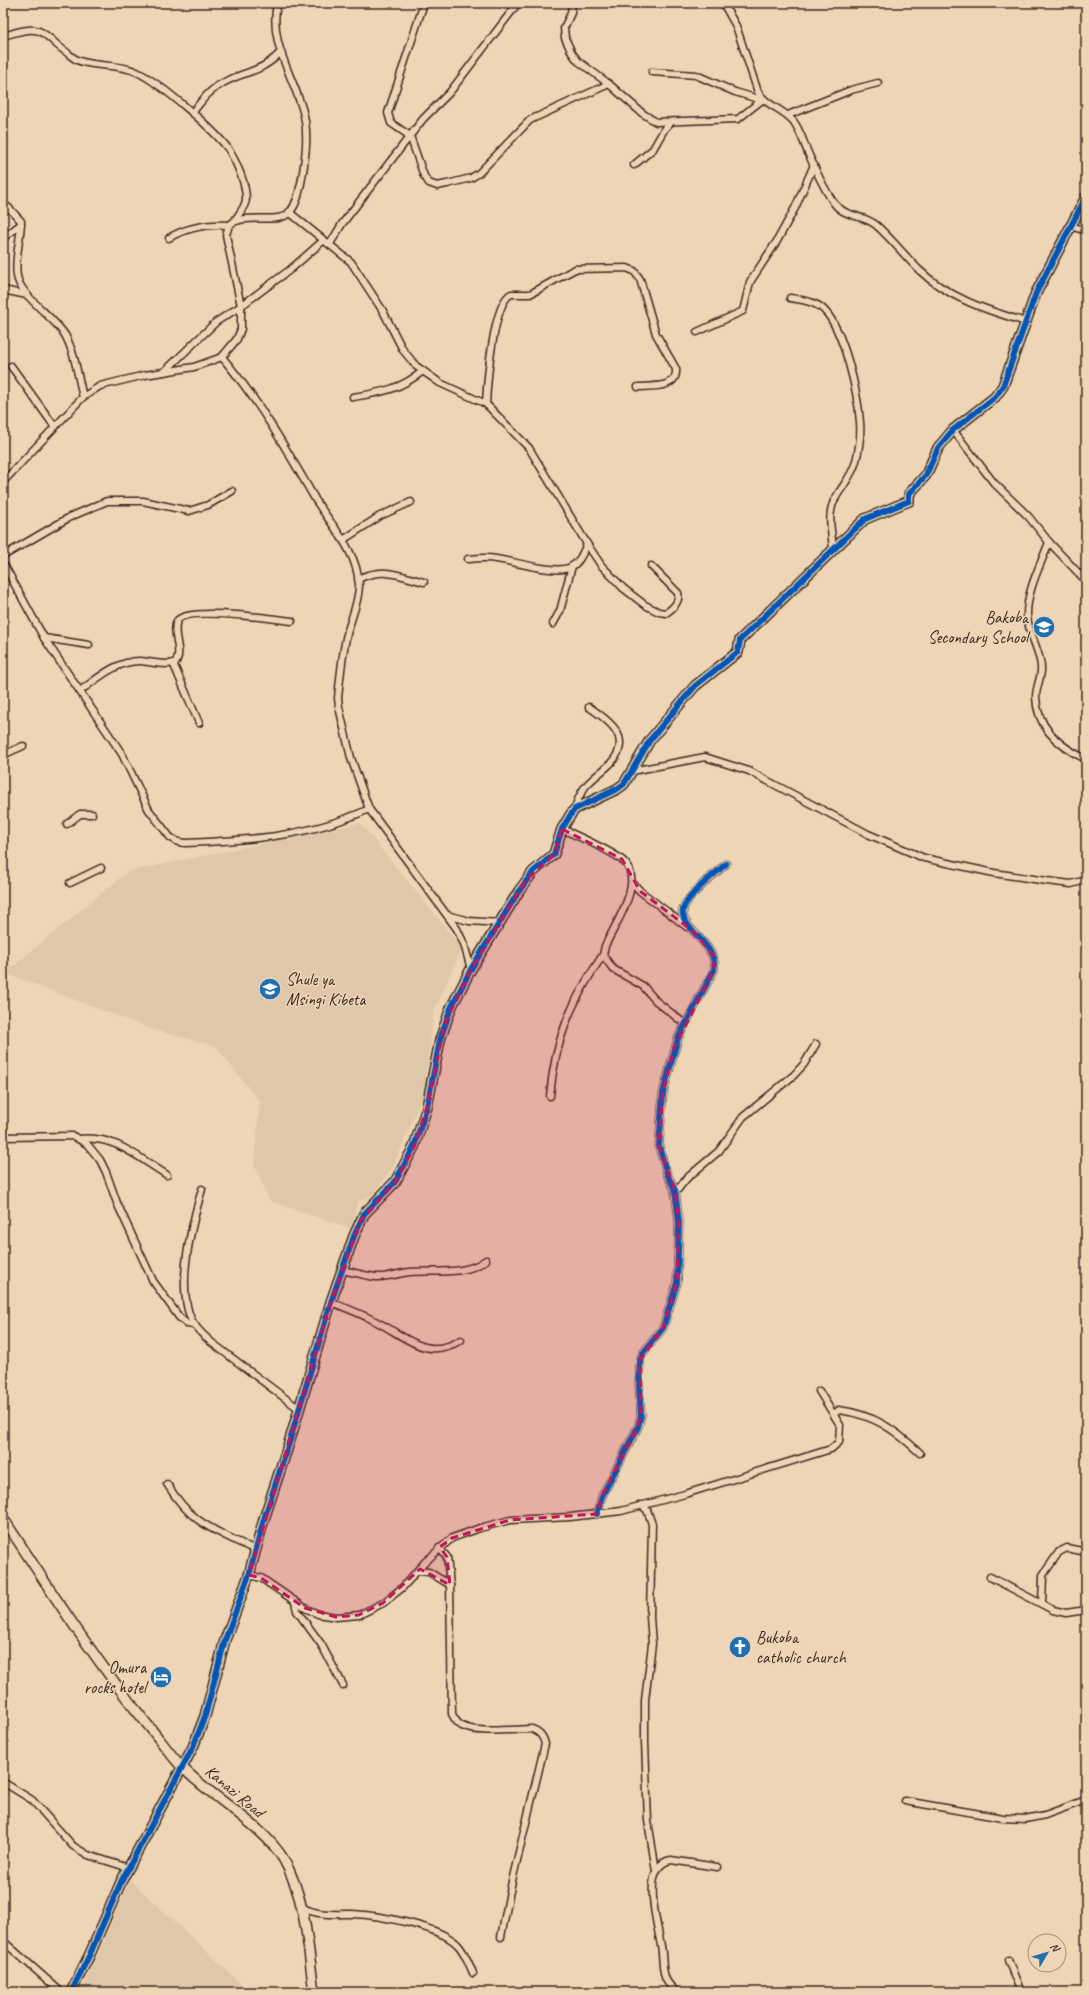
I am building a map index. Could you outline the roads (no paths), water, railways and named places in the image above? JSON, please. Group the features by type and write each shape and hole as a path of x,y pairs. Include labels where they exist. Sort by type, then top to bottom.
{"street":[{"path":"235,220 254,217 280,217 289,212 297,198 303,173 306,124 302,108 280,53 276,36 277,3"},
{"path":"424,3 388,113 391,123 410,136 424,176 429,183 437,186 471,178 479,173 524,125 536,116 610,84"},
{"path":"164,372 216,322 241,306 327,242 423,119 450,92 518,3"},
{"path":"572,3 572,13 564,28 568,47 578,61 610,84 650,119 661,123 711,119 738,119 762,100"},
{"path":"724,3 736,26 755,86 762,100"},
{"path":"3,36 19,31 37,30 44,33 76,60 116,67 125,67 138,72 168,93 214,133 230,151 242,179 246,199 245,205 235,220 229,225 226,235 241,306 241,329 237,339 222,357 194,367 118,381 100,386 83,397 3,482"},
{"path":"192,114 214,88 231,79 260,69 280,53"},
{"path":"652,72 696,75 735,92 762,100 788,115 795,124 814,165 838,208 847,214 863,216 876,225 918,269 934,282 966,302 992,312 1026,322"},
{"path":"788,115 851,90 878,83"},
{"path":"634,166 653,149 665,128 671,122"},
{"path":"697,332 743,311 750,282 777,241 795,208 814,165"},
{"path":"575,809 617,789 624,784 650,740 695,686 738,652 740,640 865,519 909,501 909,494 926,475 938,448 953,430 998,394 1003,386 1036,293 1086,196"},
{"path":"3,204 18,217 21,224 17,276 26,294 55,322 65,336 72,352 83,397"},
{"path":"289,212 327,242 356,268 383,311 403,350 422,371 440,383 486,404 529,448 597,560 623,588 651,609 666,613 676,604 679,598 678,593 651,566"},
{"path":"3,238 21,224"},
{"path":"169,238 192,228 214,224 229,225"},
{"path":"1071,226 1086,231"},
{"path":"486,404 487,372 498,316 505,299 511,294 525,295 535,292 562,275 580,268 627,268 634,271 640,279 654,328 661,345 677,374 675,378 666,384 638,387"},
{"path":"3,290 26,294"},
{"path":"790,298 820,306 830,318 846,356 858,399 860,423 856,461 850,477 832,506 831,520 833,550"},
{"path":"222,357 247,387 294,460 316,500 343,540 358,579 358,588 353,615 346,636 343,653 339,707 351,758 369,809 430,894 447,915 464,944 470,969"},
{"path":"11,366 54,427"},
{"path":"353,396 387,392 407,383 422,371"},
{"path":"953,430 994,483 1028,516 1049,542 1086,581"},
{"path":"3,556 70,517 107,501 143,501 189,511 208,505 232,491"},
{"path":"343,540 380,516 411,502"},
{"path":"1049,542 1033,586 1027,614 1041,665 1041,674 1036,695 1037,705 1041,722 1060,745 1086,759"},
{"path":"468,560 495,559 559,569 572,566 580,559 587,544"},
{"path":"3,563 44,638 122,754 149,810 165,833 178,842 272,838 297,834 344,821 369,809"},
{"path":"553,624 560,610 572,566"},
{"path":"358,579 372,573 382,572 424,582"},
{"path":"173,664 176,661 177,623 183,616 213,613 292,621"},
{"path":"44,638 89,645"},
{"path":"80,691 109,670 124,663 140,661 173,664"},
{"path":"173,664 199,723"},
{"path":"71,1992 129,1868 193,1747 205,1716 225,1640 249,1575 255,1550 298,1408 342,1270 354,1236 364,1214 395,1182 406,1165 414,1147 427,1107 445,1024 470,969 525,881 554,854 562,829 575,809 585,788 610,764 620,749 620,739 614,728 589,707"},
{"path":"3,755 23,746"},
{"path":"632,771 705,757 749,771 868,834 924,858 979,871 1046,881 1071,884 1086,880"},
{"path":"67,824 80,814 92,814"},
{"path":"550,1096 553,1064 562,1032 584,984 603,955 605,946 622,911 632,882 630,870 622,860 562,829"},
{"path":"597,1514 602,1496 638,1427 641,1415 639,1386 640,1360 642,1353 663,1328 677,1283 679,1222 675,1193 661,1158 659,1133 663,1093 674,1048 685,1024 698,1002 715,964 712,952 693,931 682,915 685,904 726,864"},
{"path":"70,883 101,868"},
{"path":"632,882 640,892 693,931"},
{"path":"447,915 469,921 500,923"},
{"path":"603,955 613,969 643,986 656,1001 685,1024"},
{"path":"675,1193 687,1178 719,1151 743,1117 794,1075 804,1064 816,1044"},
{"path":"3,1137 67,1136 80,1139 94,1137 122,1146 167,1175"},
{"path":"80,1139 93,1150 100,1160 134,1243 153,1281 179,1317 187,1324 195,1325"},
{"path":"202,1189 190,1231 185,1291 187,1308 195,1325 211,1342 298,1408"},
{"path":"342,1270 376,1277 409,1272 465,1269 475,1267 486,1260"},
{"path":"331,1302 378,1322 421,1347 435,1349 449,1348 461,1340"},
{"path":"249,1575 261,1578 295,1602 318,1614 336,1617 359,1615 383,1603 418,1571 439,1548 452,1538 510,1520 597,1514 641,1505 684,1494 831,1449 839,1442 841,1434 840,1425 819,1391"},
{"path":"834,1414 840,1410 869,1416 896,1431 920,1453"},
{"path":"167,1484 184,1508 195,1519 214,1531 255,1550"},
{"path":"641,1505 647,1510 652,1524 650,1617 652,1644 645,1700 648,1822 656,1871 652,1902 661,1944 665,1978 676,1992"},
{"name":"Kanazi Road","path":"3,1518 91,1652 122,1694 182,1767 267,1839 283,1858 293,1878 302,1907 314,1992"},
{"path":"439,1548 446,1557 450,1585 452,1714 462,1726 470,1729 489,1731 532,1729 538,1731 544,1737 545,1744 512,1880 501,1937"},
{"path":"1042,1604 1043,1575 1058,1552 1067,1548 1086,1552"},
{"path":"418,1571 429,1572 450,1585"},
{"path":"990,1577 1053,1610 1066,1613 1086,1610"},
{"path":"295,1602 297,1611 319,1640 343,1685"},
{"path":"3,1782 32,1800 73,1846 88,1855 129,1868"},
{"path":"905,1801 1003,1818 1025,1819 1045,1815 1086,1800"},
{"path":"656,1871 665,1862 671,1860 717,1867"},
{"path":"302,1907 309,1912 356,1914 402,1920 415,1924 457,1944 464,1953 473,1973"},
{"path":"3,1941 62,1992"},
{"path":"1008,1960 1021,1992"}],"place":[{"name":"Bakoba Secondary School","path":"1044,627"},
{"name":"Shule ya Msingi Kibeta","path":"270,989"},
{"name":"Bukoba catholic church","path":"740,1647"},
{"name":"Omura rocks hotel","path":"161,1677"}]}
